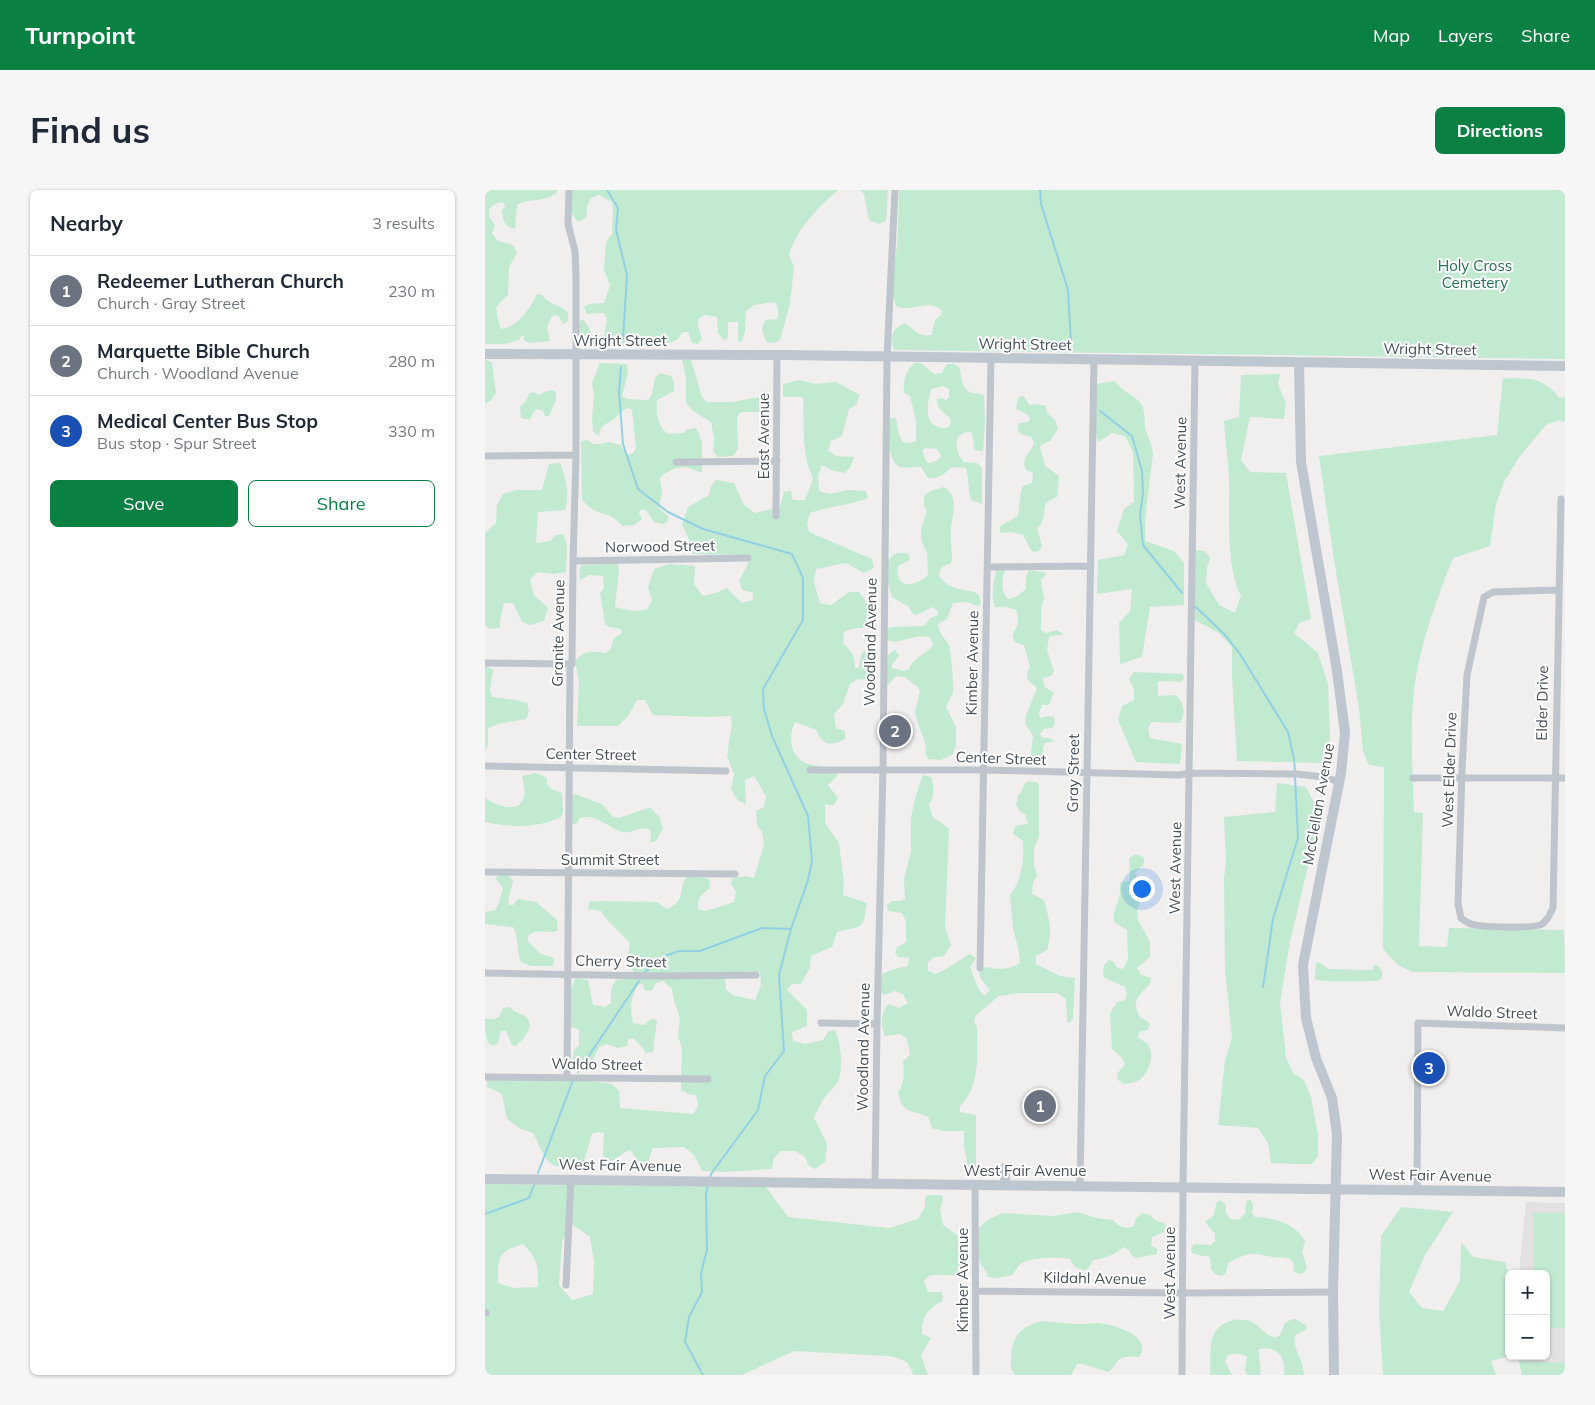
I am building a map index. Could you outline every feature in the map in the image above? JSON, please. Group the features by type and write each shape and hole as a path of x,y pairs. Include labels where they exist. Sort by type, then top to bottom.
{"main road":[{"name":"Wright Street","path":"485,354 777,355 1565,366"},
{"name":"McClellan Avenue","path":"1299,363 1301,462 1337,671 1345,733 1340,782 1303,965 1305,1018 1315,1058 1332,1098 1337,1134 1333,1292 1334,1375"},
{"path":"1005,1168 1005,1185"},
{"name":"West Fair Avenue","path":"485,1179 1565,1192"}],"street":[{"name":"Granite Avenue","path":"567,1078 571,767 570,666 572,664 577,455 576,276 575,251 568,224 569,190"},
{"name":"Woodland Avenue","path":"875,1184 883,769 887,357 895,190"},
{"name":"East Avenue","path":"776,516 777,355"},
{"name":"Kimber Avenue","path":"980,968 991,358"},
{"name":"Gray Street","path":"1080,1186 1094,360"},
{"name":"West Avenue","path":"1182,1375 1195,362"},
{"path":"485,456 577,455"},
{"path":"676,462 777,461"},
{"name":"Elder Drive","path":"1553,908 1554,778 1561,499"},
{"name":"Norwood Street","path":"573,561 748,558"},
{"path":"988,567 1091,566"},
{"name":"West Elder Drive","path":"1553,908 1541,925 1529,927 1492,926 1469,924 1461,918 1458,904 1467,675 1484,597 1493,592 1558,590"},
{"path":"485,663 572,664"},
{"name":"Center Street","path":"485,766 727,771"},
{"name":"Center Street","path":"810,770 984,770 1179,775 1191,773 1297,774 1323,777 1340,782"},
{"path":"1413,778 1565,778"},
{"name":"Summit Street","path":"485,872 735,874"},
{"name":"Cherry Street","path":"485,974 756,975"},
{"name":"Waldo Street","path":"1417,1190 1418,1022 1565,1028"},
{"path":"821,1023 877,1024"},
{"name":"Waldo Street","path":"485,1076 708,1079"},
{"path":"566,1285 571,1179"},
{"name":"Kimber Avenue","path":"975,1185 976,1375"},
{"name":"Kildahl Avenue","path":"976,1291 1333,1292"}],"shaded area":[{"path":"1526,1202 1565,1203 1565,1375 1522,1375 1519,1360 1550,1360 1550,1270 1519,1270"}],"green space":[{"path":"485,190 557,190 552,196 547,198 527,201 517,205 515,229 506,225 502,210 505,207 504,203 500,202 489,210 489,217 495,225 492,233 498,241 513,245 517,253 509,267 508,295 496,307 501,329 507,328 518,321 531,306 537,294 542,295 548,301 568,312 568,321 563,324 558,315 552,316 547,327 550,341 529,343 524,340 522,335 519,340 505,344 485,344"},
{"path":"572,190 838,190 816,211 803,227 797,235 789,254 794,267 790,304 780,340 774,343 767,342 762,331 766,320 777,319 778,310 775,302 754,305 746,311 745,331 742,341 738,342 738,322 728,322 728,338 724,340 718,333 717,317 705,315 699,318 698,327 702,338 698,344 692,343 688,332 682,332 678,339 667,344 585,345 579,333 579,322 583,319 593,338 604,338 607,318 604,313 587,314 584,307 589,304 604,303 610,285 604,270 606,242 612,234 613,211 612,202 599,195 591,198 587,207 586,218 578,222 572,214"},
{"path":"860,190 888,190 886,221 879,224 869,220 864,194"},
{"name":"Holy Cross Cemetery","path":"899,190 1565,190 1565,359 894,350 892,337 895,330 901,325 906,323 920,334 932,335 936,319 941,315 942,311 937,307 927,305 908,308 897,307 894,300 892,280 898,237"},
{"path":"485,359 492,363 496,393 485,404"},
{"path":"682,360 691,360 702,397 707,402 732,402 764,396 768,401 766,418 761,417 760,412 741,412 737,417 738,449 733,456 718,457 713,451 714,438 711,422 693,411 686,402 686,378"},
{"path":"600,363 627,364 628,373 622,396 628,399 648,400 652,394 655,378 660,373 671,376 674,383 674,391 657,400 659,423 668,434 684,433 686,430 697,429 702,443 702,472 686,467 678,468 660,478 662,491 659,508 668,516 668,522 663,524 654,522 646,510 640,510 639,513 642,519 634,525 623,526 612,517 592,509 582,500 581,441 587,440 594,444 609,442 621,445 623,450 629,455 636,448 632,410 628,408 603,426 599,436 593,432 594,397 592,383"},
{"path":"915,363 921,364 934,374 942,373 947,364 954,364 960,368 966,389 972,393 984,396 983,451 975,450 971,432 960,435 957,443 958,453 964,462 977,463 982,468 982,504 971,500 966,468 952,467 938,477 928,478 921,467 901,467 893,459 889,445 890,418 896,418 899,435 903,442 910,443 916,441 916,421 910,396 904,393 905,376","holes":["943,386 949,389 949,397 946,400 942,398 937,399 937,402 941,410 950,418 951,424 947,428 933,425 928,415 931,389","926,448 937,449 941,455 939,459 927,463 922,450"]},
{"path":"1280,374 1278,384 1286,404 1284,419 1250,417 1241,460 1250,472 1286,473 1311,619 1299,623 1294,633 1318,653 1328,684 1330,738 1328,763 1237,761 1232,647 1219,633 1192,619 1195,550 1205,551 1210,558 1206,583 1219,605 1235,613 1241,596 1236,583 1230,554 1229,478 1224,421 1239,417 1241,375"},
{"path":"1503,378 1535,380 1547,386 1560,398 1565,397 1565,422 1559,420 1546,425 1520,456 1505,480 1496,504 1490,546 1453,558 1433,611 1423,646 1415,683 1412,729 1414,812 1423,813 1419,946 1447,947 1449,928 1564,930 1565,973 1413,972 1398,965 1383,949 1384,767 1369,765 1363,752 1359,708 1319,456 1497,435"},
{"path":"799,380 816,384 836,382 860,395 856,405 849,409 842,436 831,441 828,450 836,456 854,457 850,468 844,473 831,470 822,465 818,476 819,491 829,494 847,490 866,491 868,498 810,513 807,523 809,532 872,559 874,568 864,573 846,563 816,569 814,582 820,603 831,605 849,592 859,592 868,604 872,616 871,626 844,632 843,643 852,654 855,668 859,668 861,654 868,648 874,652 875,666 870,680 858,679 850,684 843,704 834,714 836,728 845,731 845,739 831,744 824,742 816,730 795,722 791,734 792,746 797,757 810,765 824,767 838,775 828,785 838,798 833,806 825,804 825,823 839,843 844,883 843,895 867,903 864,919 860,926 837,932 832,947 811,956 810,968 801,984 792,984 787,990 807,1010 807,1026 792,1032 793,1041 805,1044 823,1040 828,1032 835,1030 839,1043 841,1066 838,1081 823,1100 814,1118 827,1144 825,1162 815,1169 808,1165 806,1158 796,1151 781,1151 774,1158 772,1169 725,1172 702,1171 694,1155 684,1147 653,1148 645,1170 630,1150 605,1166 603,1161 604,1133 597,1132 592,1134 583,1165 571,1167 555,1166 550,1163 542,1152 533,1133 519,1128 507,1119 502,1094 487,1087 487,1080 589,1081 612,1084 619,1091 620,1108 694,1114 698,1105 696,1095 681,1090 682,1049 678,1036 680,1018 672,989 663,981 656,983 652,991 644,990 643,983 638,985 631,1003 633,1023 644,1025 651,1019 657,1020 653,1052 645,1053 643,1048 633,1038 628,1040 627,1046 617,1048 607,1044 599,1047 591,1064 578,1069 572,1064 574,1050 579,1046 579,1029 571,1027 570,990 576,978 588,980 593,1005 605,1007 611,1003 611,989 616,980 632,978 634,972 627,964 630,943 601,911 588,909 590,901 657,902 667,909 679,899 686,877 696,876 709,879 710,888 698,902 698,909 706,911 734,902 736,892 731,884 733,878 745,876 754,878 764,844 762,832 757,825 756,811 764,807 766,796 754,776 745,780 746,804 738,801 731,789 734,774 727,756 732,723 731,716 653,715 645,700 637,700 628,716 618,726 577,726 579,681 575,662 585,653 605,653 610,650 614,638 622,632 621,629 609,627 605,624 600,593 604,588 603,576 589,575 580,580 579,571 581,565 604,564 607,562 618,563 615,607 633,611 647,610 652,600 648,587 654,569 669,564 695,566 694,584 703,596 727,588 742,603 753,600 753,593 742,590 739,581 751,558 747,555 693,554 689,549 689,539 682,524 688,507 709,495 711,486 716,480 734,483 744,505 755,513 780,507 784,492 791,491 792,499 805,500 813,479 807,463 804,442 803,397 783,397 783,384","holes":["744,971 760,972 761,985 755,1000 732,995 726,989 725,978"]},
{"path":"1115,381 1141,404 1144,411 1146,431 1153,451 1145,520 1145,541 1174,551 1184,563 1184,605 1150,607 1142,657 1120,664 1119,623 1130,611 1132,589 1097,594 1098,560 1124,555 1128,544 1117,531 1124,509 1134,502 1133,452 1125,436 1112,433 1098,442 1096,433 1096,384"},
{"path":"552,390 556,392 556,400 549,416 545,416 543,411 537,409 530,420 521,418 520,407 526,401 529,394 533,392 539,395"},
{"path":"1024,396 1029,405 1046,406 1047,413 1055,420 1058,429 1050,441 1042,444 1040,447 1045,466 1058,475 1059,479 1057,497 1046,504 1044,517 1037,528 1042,546 1039,551 1034,552 1023,535 1012,532 1000,533 1000,526 1018,516 1023,486 1032,483 1033,473 1026,470 1024,464 1032,448 1033,441 1031,437 1025,436 1018,430 1019,423 1028,422 1030,419 1028,415 1016,409 1018,398"},
{"path":"560,463 567,486 565,510 538,512 536,543 550,541 556,535 563,534 567,545 566,572 553,574 538,572 530,579 534,595 548,608 544,621 530,625 522,622 513,603 504,603 500,627 488,628 485,625 485,533 496,523 497,505 503,494 516,490 542,490 549,464"},
{"path":"944,487 952,495 954,505 951,531 952,560 950,564 942,567 939,576 951,586 975,592 979,596 981,604 977,606 968,602 953,603 947,619 938,624 950,648 953,693 946,707 956,727 956,744 953,754 941,760 928,759 925,753 926,745 915,712 920,690 906,677 896,676 888,685 884,671 886,660 891,652 895,650 899,656 892,665 892,668 904,671 909,669 933,645 931,638 926,637 920,636 900,641 889,641 886,637 887,630 890,627 924,626 930,618 938,615 937,610 932,607 917,615 913,614 908,606 893,598 888,584 887,567 892,555 899,553 908,554 909,560 898,566 899,579 902,583 912,584 928,575 927,553 921,540 921,529 927,511 924,505 924,496 930,491"},
{"path":"1003,567 1005,571 1002,582 1003,590 1008,599 1016,597 1026,589 1026,576 1029,570 1047,573 1041,580 1044,599 1041,608 1041,630 1046,633 1057,630 1062,633 1062,635 1049,636 1047,650 1054,671 1051,676 1043,678 1045,687 1054,692 1049,705 1042,705 1039,713 1040,718 1054,717 1055,723 1052,728 1044,729 1040,734 1043,738 1049,738 1054,741 1045,743 1043,747 1045,763 1034,764 1030,760 1033,736 1025,723 1026,715 1037,688 1028,680 1027,674 1030,667 1024,645 1017,643 1013,638 1018,623 1017,612 1007,607 995,607 993,598 997,568"},
{"path":"485,666 493,670 490,690 492,697 527,703 529,712 526,719 498,724 488,728 488,744 485,752"},
{"path":"1134,672 1183,674 1182,682 1158,681 1158,696 1176,695 1181,701 1183,712 1180,723 1152,722 1148,728 1150,738 1182,744 1180,764 1136,762 1118,720 1122,706 1134,700 1134,689 1129,679"},
{"path":"535,773 547,779 547,784 551,789 562,793 563,812 561,817 542,824 523,826 485,822 485,798 500,806 517,806 525,794 522,776"},
{"path":"923,775 931,777 932,781 933,794 929,805 933,818 949,829 945,927 951,945 944,956 935,957 928,962 928,971 935,974 970,954 976,958 970,967 978,988 984,996 990,990 981,979 979,972 986,967 1003,969 1020,963 1013,929 1010,895 1020,877 1023,841 1013,834 1015,826 1028,824 1025,814 1020,812 1016,805 1018,795 1024,785 1032,781 1037,782 1039,785 1039,837 1034,848 1034,865 1037,875 1033,883 1032,894 1044,900 1050,930 1047,950 1036,956 1036,964 1060,976 1075,978 1073,1018 1070,1023 1067,1022 1066,999 1057,993 1019,993 999,996 976,1015 974,1022 977,1026 975,1079 967,1098 960,1106 960,1112 976,1115 976,1171 969,1174 964,1146 964,1131 943,1131 932,1128 928,1117 908,1110 902,1105 898,1092 903,1081 903,1061 910,1055 907,1039 900,1034 885,1036 882,1027 884,1011 888,1004 899,1008 908,1003 903,994 895,991 885,995 880,991 882,974 908,966 909,958 898,957 895,953 897,947 906,942 906,921 902,913 888,911 887,905 892,901 905,899 904,878 911,851 911,818 915,798"},
{"path":"1277,783 1306,787 1318,807 1315,837 1290,942 1280,1003 1286,1057 1293,1073 1304,1080 1311,1097 1318,1135 1318,1156 1312,1164 1271,1163 1268,1143 1258,1128 1218,1125 1225,1061 1232,1038 1225,969 1224,878 1226,861 1224,817 1275,812"},
{"path":"575,794 602,804 613,817 619,818 651,808 660,818 663,828 656,841 650,842 651,833 650,830 646,829 622,832 591,817 580,818 576,824 573,824 572,796"},
{"path":"1136,854 1143,857 1144,860 1142,866 1135,873 1142,895 1137,911 1138,920 1150,942 1150,957 1137,968 1141,975 1151,978 1150,984 1139,995 1136,1003 1141,1018 1150,1025 1147,1030 1139,1032 1138,1038 1148,1044 1151,1059 1143,1077 1135,1082 1124,1084 1118,1080 1117,1074 1125,1064 1122,1058 1112,1049 1110,1013 1117,1002 1125,1000 1127,994 1125,987 1103,977 1104,965 1109,960 1114,962 1116,967 1120,969 1124,968 1128,959 1127,930 1114,922 1114,915 1120,896 1121,882 1129,881 1129,858"},
{"path":"508,875 513,881 508,902 510,905 513,905 518,899 536,902 557,920 558,930 550,932 539,931 528,936 528,941 541,954 554,958 553,966 531,966 521,962 513,927 485,924 485,912 495,910 498,905 503,888 496,879 497,876"},
{"path":"1316,962 1321,963 1328,969 1373,970 1374,965 1378,966 1382,971 1382,978 1378,981 1319,980 1315,979"},
{"path":"507,1007 525,1016 530,1024 528,1032 516,1046 512,1045 506,1031 502,1031 498,1043 493,1046 488,1043 485,1019 499,1017 503,1008"},
{"path":"485,1184 766,1187 788,1217 889,1228 918,1219 925,1207 925,1198 928,1195 941,1195 943,1199 940,1210 943,1225 964,1240 961,1260 962,1270 959,1275 932,1275 928,1276 924,1282 928,1292 942,1292 943,1301 933,1306 924,1318 922,1334 931,1338 921,1355 928,1375 913,1375 908,1363 889,1356 794,1351 742,1375 485,1375","holes":["573,1225 590,1237 594,1262 593,1294 572,1300 559,1285 562,1241","523,1244 537,1263 538,1287 513,1288 498,1283 498,1267 501,1256 508,1250"]},
{"path":"1220,1200 1226,1205 1226,1213 1230,1219 1238,1220 1246,1213 1247,1201 1251,1200 1253,1206 1252,1213 1255,1217 1277,1220 1296,1230 1305,1241 1302,1252 1307,1268 1304,1273 1299,1274 1293,1271 1293,1262 1288,1258 1253,1254 1244,1255 1228,1263 1226,1273 1222,1276 1215,1274 1211,1269 1210,1257 1192,1253 1191,1248 1194,1244 1211,1245 1215,1241 1215,1233 1205,1221 1213,1216 1216,1203"},
{"path":"1401,1207 1453,1212 1425,1255 1409,1292 1422,1308 1443,1311 1460,1281 1461,1242 1473,1257 1505,1262 1507,1270 1505,1270 1505,1357 1491,1361 1496,1375 1383,1375 1379,1312 1381,1236"},
{"path":"1078,1212 1096,1218 1113,1220 1125,1228 1134,1226 1136,1218 1142,1213 1150,1215 1155,1220 1166,1224 1164,1232 1152,1237 1151,1245 1157,1249 1157,1254 1137,1258 1131,1255 1129,1250 1124,1247 1110,1256 1093,1260 1087,1270 1076,1268 1070,1259 1053,1258 1026,1261 1017,1268 1013,1275 996,1278 988,1277 980,1262 978,1250 979,1228 986,1221 1002,1213 1053,1216"},
{"path":"1533,1213 1565,1213 1565,1328 1550,1328 1550,1270 1533,1270"},
{"path":"1238,1319 1250,1321 1269,1335 1278,1337 1284,1324 1295,1319 1306,1325 1307,1329 1295,1335 1295,1345 1304,1375 1284,1375 1284,1363 1279,1354 1271,1349 1259,1349 1260,1375 1247,1375 1245,1370 1247,1357 1236,1354 1228,1355 1225,1362 1232,1375 1210,1375 1212,1339 1214,1333 1222,1325"},
{"path":"1043,1321 1077,1324 1097,1323 1112,1326 1130,1332 1137,1337 1141,1343 1142,1350 1139,1357 1126,1357 1118,1360 1108,1372 1077,1364 1071,1375 1015,1375 1011,1369 1011,1359 1016,1337 1026,1327"},
{"path":"1519,1361 1565,1363 1565,1375 1522,1375"}],"waterway":[{"path":"607,190 618,208 616,230 627,275 623,339"},
{"path":"1040,190 1041,204 1068,290 1071,343"},
{"path":"621,367 619,392 623,444 638,489 668,512 703,529 792,554 803,578 803,620 763,689 764,709 772,736 808,816 812,861 779,975 784,1051 765,1076 758,1110 710,1178"},
{"path":"1100,411 1132,436 1142,471 1143,493 1140,515 1143,545 1182,593"},
{"path":"1196,607 1226,636 1240,654 1288,732 1295,771"},
{"path":"1263,987 1273,919 1298,838 1295,776"},
{"path":"645,972 665,956 679,951 700,951 762,928 791,929"},
{"path":"578,1072 639,981"},
{"path":"538,1173 573,1080"},
{"path":"485,1214 529,1198 534,1185"},
{"path":"703,1375 685,1342 689,1317 702,1292 701,1273 707,1250 706,1193 708,1185"}],"place":[{"name":"Marquette Bible Church","path":"895,731"},
{"name":"Medical Center Bus Stop","path":"1429,1068"},
{"name":"Redeemer Lutheran Church","path":"1040,1106"}]}
